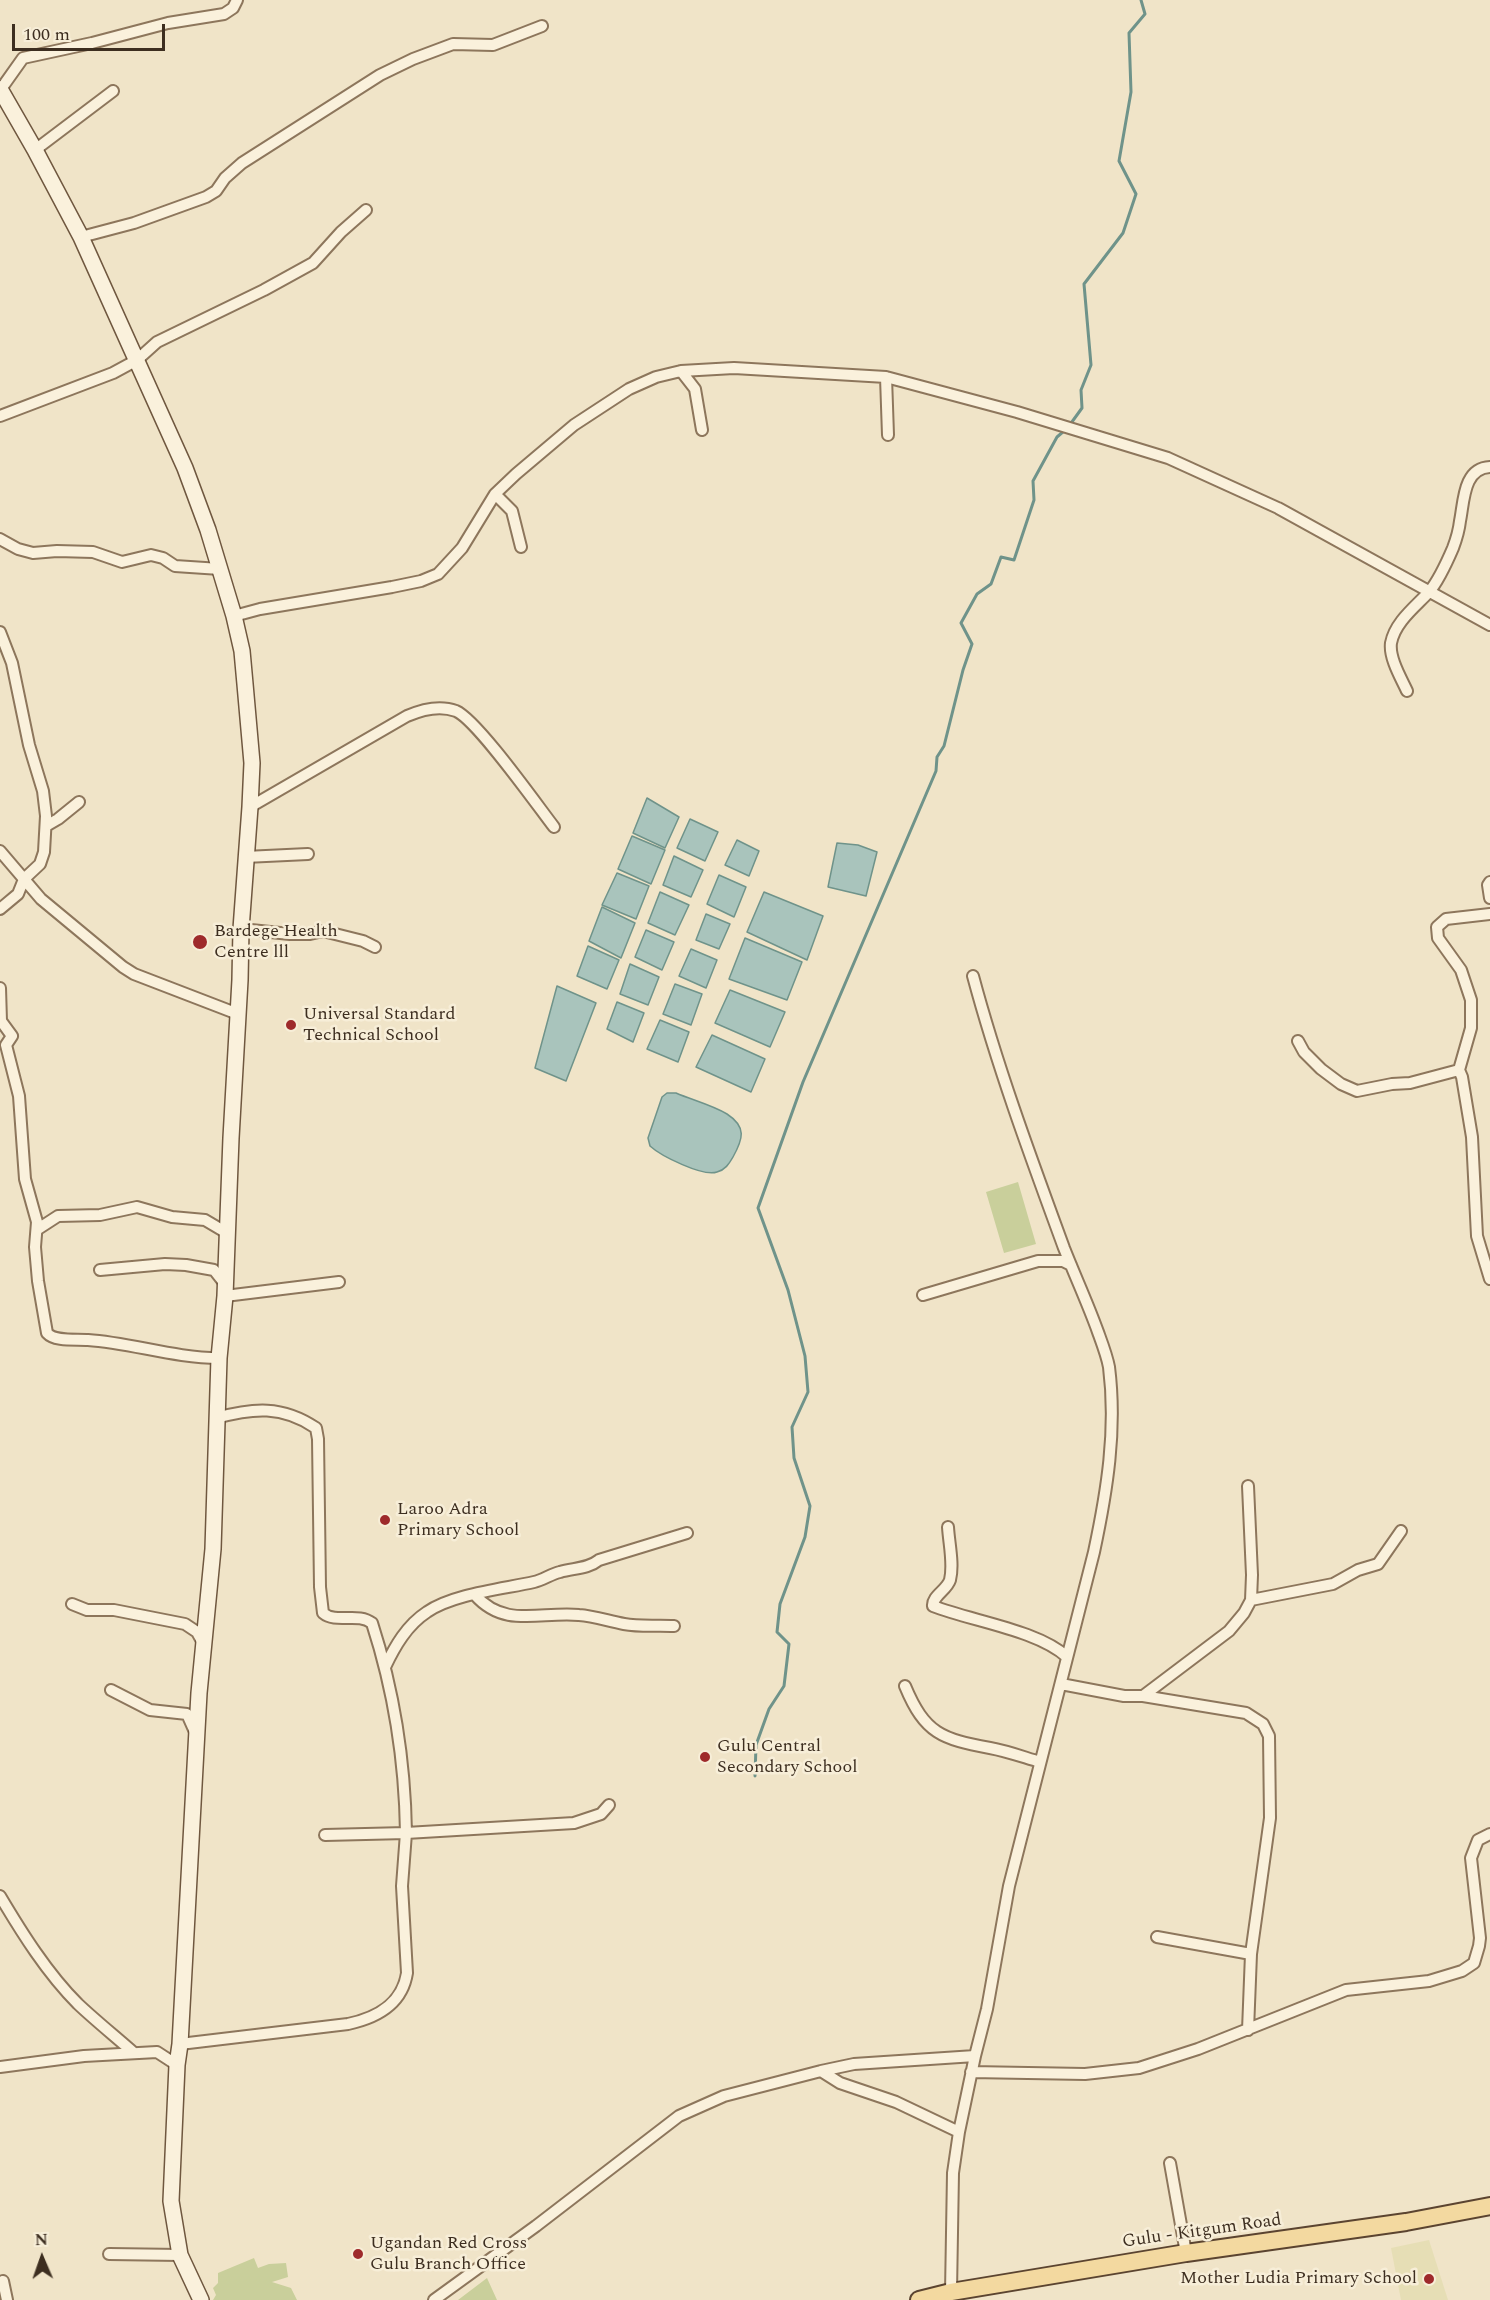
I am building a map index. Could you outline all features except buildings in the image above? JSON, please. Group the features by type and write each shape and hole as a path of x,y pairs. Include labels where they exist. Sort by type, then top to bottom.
{"main road":[{"name":"Gulu - Kitgum Road","path":"920,2300 1186,2253 1406,2222 1490,2206"}],"street":[{"path":"201,2300 180,2255 171,2201 199,1693 213,1549 216,1418 225,1290 245,857 250,807 252,763 242,651 234,616 197,498 81,237 0,89 23,58 168,23 224,14 233,8 237,0"},
{"path":"81,237 134,224 206,197 216,191 225,178 242,163 351,93 413,59 453,44 499,44 542,26"},
{"path":"35,150 113,91"},
{"path":"0,416 87,384 137,360 157,342 264,290 313,263 366,210"},
{"path":"234,616 260,609 392,587 438,574 462,548 495,494 574,425 628,389 656,377 681,371 734,368 886,377 1017,412 1168,458 1278,508 1490,625"},
{"path":"681,371 695,389 702,430"},
{"path":"886,377 888,435"},
{"path":"1407,691 1397,669 1391,648 1392,641 1409,611 1430,591 1453,547 1466,488 1477,470 1490,467"},
{"path":"495,494 512,512 521,547"},
{"path":"0,539 18,549 33,553 93,552 122,562 151,555 163,558 175,566 220,569"},
{"path":"0,632 12,663 46,811 45,852 40,864 24,879 20,892 0,909"},
{"path":"250,807 407,716 422,710 448,708 459,712 476,728 554,827"},
{"path":"46,826 79,802"},
{"path":"0,851 41,898 123,967 134,974 238,1014"},
{"path":"245,857 308,854"},
{"path":"1490,882 1488,885 1490,898"},
{"path":"1490,914 1446,919 1437,927 1438,938 1461,970 1471,1000 1471,1028 1459,1070 1472,1137 1477,1236 1490,1279"},
{"path":"241,929 290,934 310,934 323,931 363,941 375,947"},
{"path":"959,2294 953,2173 959,2132 987,2008 1010,1886 1040,1762 1047,1744 1105,1501 1112,1427 1109,1365 1018,1125 973,976"},
{"path":"0,988 1,1021 12,1036 6,1045 19,1096 25,1179 38,1229 35,1248 38,1281 46,1328 50,1336 114,1342 195,1358 219,1358"},
{"path":"1298,1041 1304,1052 1321,1069 1341,1084 1357,1091 1410,1083 1459,1070"},
{"path":"38,1229 58,1216 100,1215 137,1207 172,1217 205,1220 227,1233"},
{"path":"923,1295 1038,1261 1056,1260 1071,1265"},
{"path":"100,1270 165,1264 186,1265 214,1270 225,1290"},
{"path":"225,1290 339,1282"},
{"path":"180,2044 366,2020 393,2004 405,1986 407,1974 402,1886 406,1833 403,1771 386,1667 372,1623 362,1618 329,1617 324,1613 320,1587 321,1517 316,1428 287,1414 271,1410 246,1410 216,1418"},
{"path":"1143,1696 1229,1631 1251,1600 1248,1486"},
{"path":"948,1527 951,1559 949,1582 934,1600 933,1606 1036,1639 1067,1657"},
{"path":"1251,1600 1333,1584 1358,1570 1378,1564 1401,1531"},
{"path":"386,1667 400,1638 427,1612 452,1601 538,1581 548,1575 575,1568 590,1567 599,1560 687,1533"},
{"path":"475,1595 489,1609 508,1616 540,1617 573,1614 624,1625 674,1626"},
{"path":"72,1604 87,1610 114,1610 185,1624 197,1632 205,1646"},
{"path":"1061,1684 1124,1696 1143,1696 1246,1713 1263,1724 1269,1736 1270,1818 1251,1954 1248,2030"},
{"path":"905,1686 921,1719 940,1734 959,1742 992,1748 1040,1762"},
{"path":"111,1690 150,1710 187,1714 197,1738"},
{"path":"325,1836 574,1823 602,1814 609,1805"},
{"path":"971,2072 1053,2074 1118,2072 1163,2061 1248,2030 1346,1990 1451,1976 1474,1963 1478,1953 1480,1938 1471,1858 1478,1840 1490,1834"},
{"path":"0,1896 30,1943 78,2004 134,2053"},
{"path":"1157,1937 1251,1954"},
{"path":"0,2067 64,2058 158,2052 177,2065"},
{"path":"434,2300 536,2226 679,2116 700,2105 733,2093 855,2064 975,2056"},
{"path":"821,2071 840,2083 896,2102 959,2132"},
{"path":"1170,2163 1186,2253"},
{"path":"109,2254 180,2255"},
{"path":"3,2281 7,2300"}],"shaded area":[{"path":"1429,2240 1448,2300 1401,2300 1391,2248"}],"green space":[{"path":"1018,1182 1036,1244 1004,1253 986,1192"},
{"path":"254,2258 258,2268 269,2264 286,2263 288,2277 272,2282 291,2288 297,2300 213,2300 216,2295 213,2288 218,2283 218,2273"},
{"path":"487,2278 497,2300 458,2300"}],"water":[{"path":"647,798 679,817 665,848 633,833"},
{"path":"690,819 718,832 705,861 677,848"},
{"path":"632,836 665,850 651,884 618,869"},
{"path":"737,840 759,851 749,876 725,865"},
{"path":"837,843 858,845 877,852 866,896 828,887"},
{"path":"674,856 703,870 691,897 663,885"},
{"path":"617,873 649,886 636,919 602,905"},
{"path":"719,875 746,887 734,917 707,904"},
{"path":"660,892 689,905 675,935 648,923"},
{"path":"764,892 823,916 807,960 747,932"},
{"path":"602,907 635,923 621,958 589,941"},
{"path":"706,914 730,924 719,949 696,940"},
{"path":"646,930 674,942 662,970 635,957"},
{"path":"745,938 802,962 787,1000 729,979"},
{"path":"588,946 619,960 607,989 577,976"},
{"path":"691,949 717,960 706,988 679,976"},
{"path":"630,964 659,977 648,1005 620,994"},
{"path":"675,984 702,994 691,1025 663,1014"},
{"path":"557,986 596,1003 566,1081 535,1068"},
{"path":"730,990 785,1012 770,1047 715,1023"},
{"path":"617,1002 644,1013 633,1042 607,1029"},
{"path":"660,1020 689,1032 678,1062 647,1049"},
{"path":"712,1035 765,1059 751,1092 696,1067"},
{"path":"667,1093 676,1093 715,1108 727,1114 738,1124 741,1139 725,1168 711,1173 693,1169 672,1160 650,1146 648,1138 662,1097"}],"waterway":[{"path":"1069,426 1082,408 1081,390 1091,365 1084,284 1123,233 1136,194 1119,161 1131,92 1129,33 1145,14 1141,0"},
{"path":"755,1776 756,1745 769,1709 784,1686 789,1644 777,1632 780,1604 805,1537 810,1506 794,1458 792,1427 808,1392 805,1356 788,1290 758,1208 803,1082 936,771 937,757 944,746 972,644 961,623 977,594 991,584 1001,557 1014,560 1034,500 1033,481 1057,437 1064,431"}],"place":[{"name":"Bardege Health Centre lll","path":"200,942"},
{"name":"Universal Standard Technical School","path":"291,1025"},
{"name":"Laroo Adra Primary School","path":"385,1520"},
{"name":"Gulu Central Secondary School","path":"705,1757"},
{"name":"Ugandan Red Cross Gulu Branch Office","path":"358,2254"},
{"name":"Mother Ludia Primary School","path":"1429,2279"}]}
